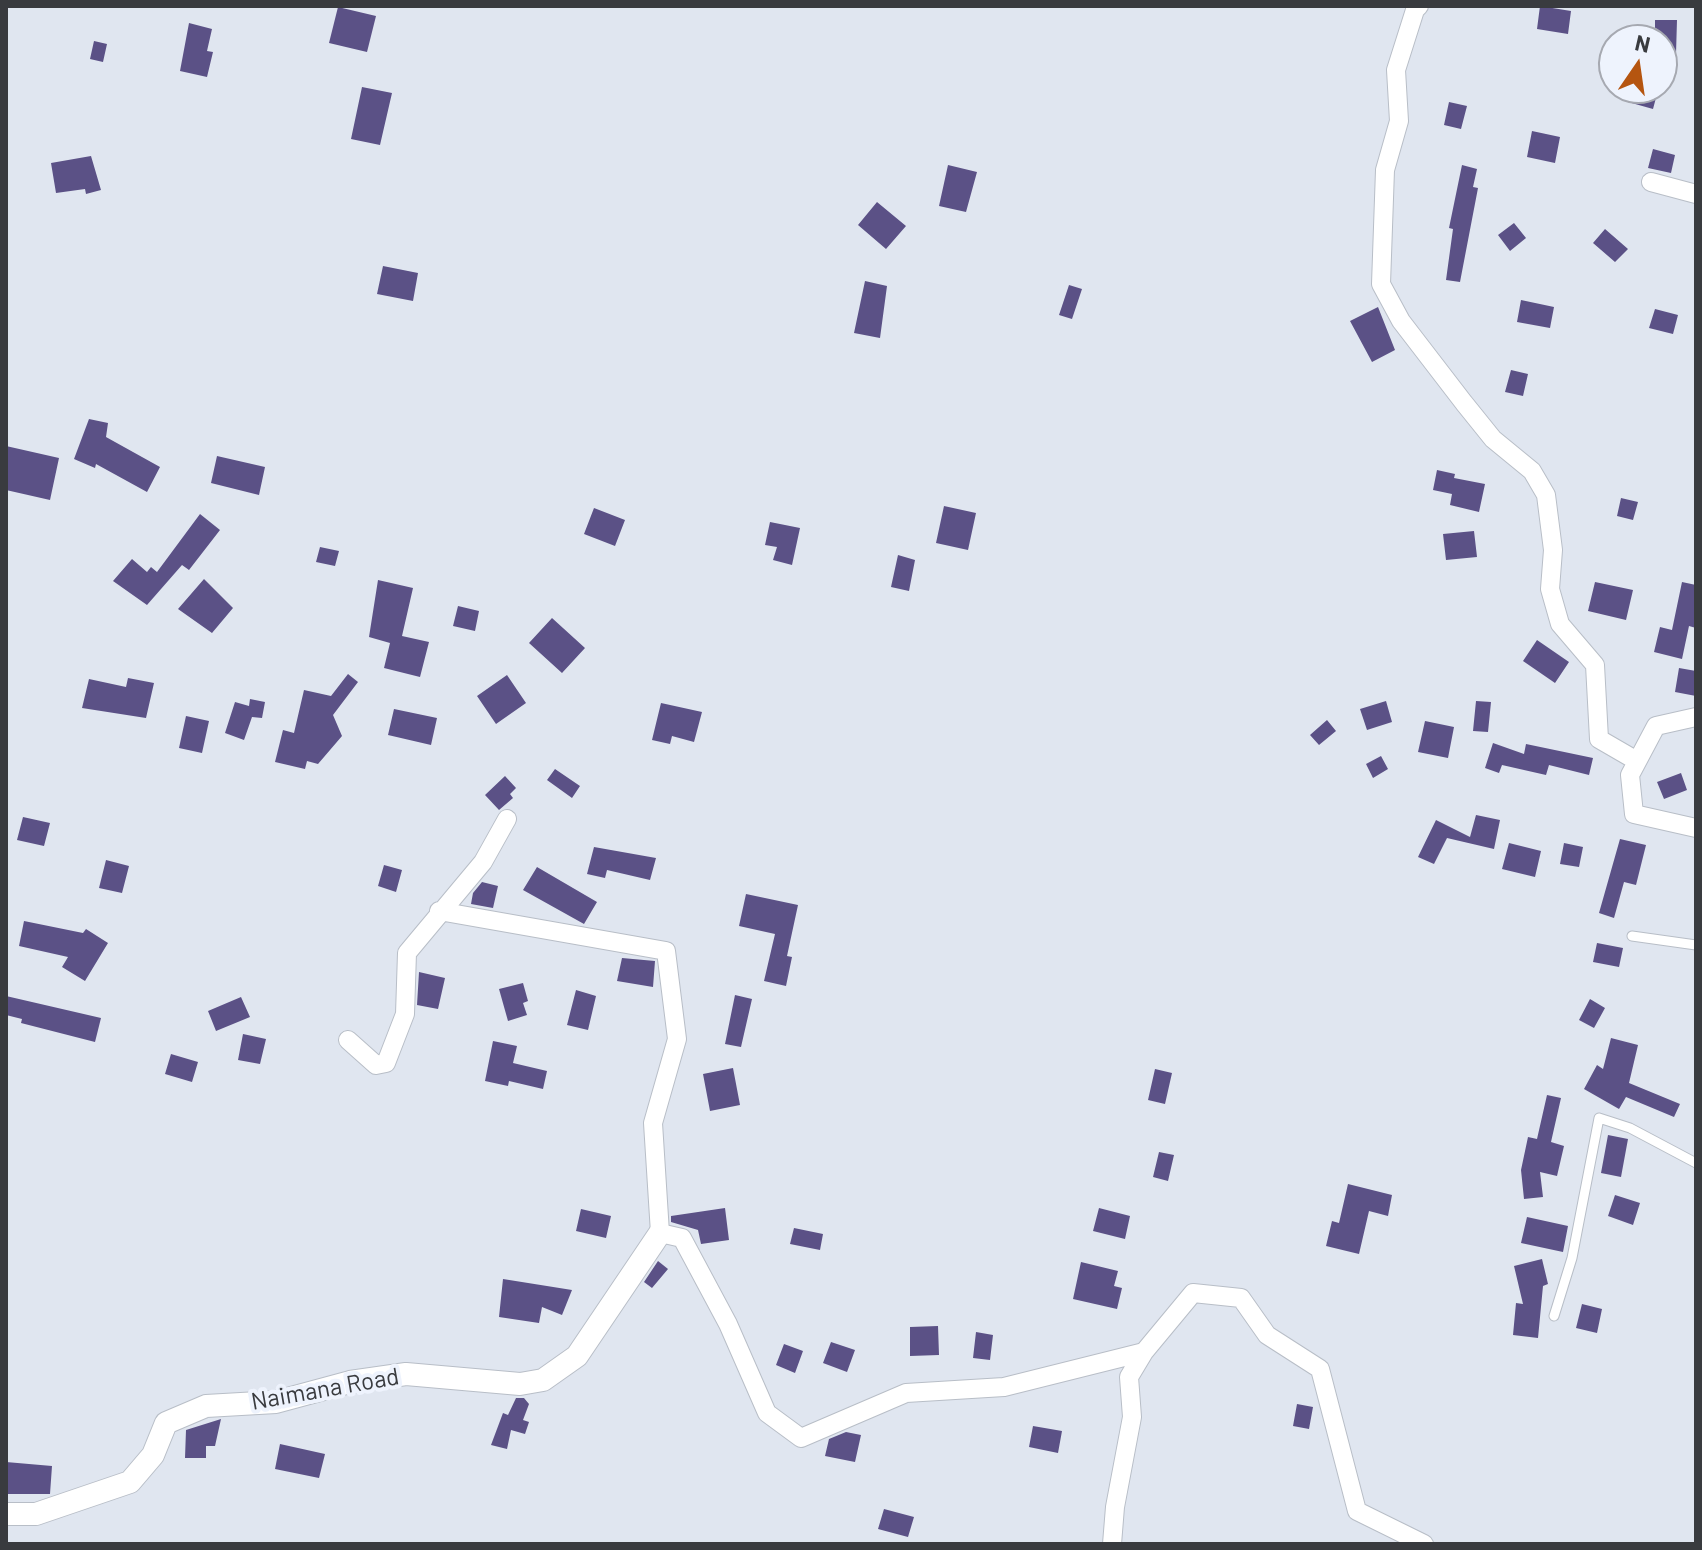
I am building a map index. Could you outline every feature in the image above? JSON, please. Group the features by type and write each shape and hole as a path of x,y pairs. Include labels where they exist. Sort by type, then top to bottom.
{"street":[{"path":"1419,6 1415,10 1396,70 1399,121 1385,170 1381,284 1401,321 1464,403 1493,439 1532,471 1546,495 1553,550 1550,589 1560,624 1595,665 1599,739 1637,761"},
{"path":"1651,182 1696,194"},
{"path":"1696,717 1656,726 1630,775 1634,814 1696,828"},
{"path":"348,1040 376,1065 386,1063 405,1014 407,953 483,862 507,819"},
{"path":"439,911 666,951 677,1039 653,1123 660,1233 682,1238 728,1324 767,1413 801,1438 906,1393 1004,1387 1144,1352"},
{"name":"Naimana Road","path":"6,1514 36,1514 130,1482 153,1455 166,1423 206,1406 276,1402 350,1382 406,1374 520,1384 543,1380 577,1356 660,1233"},
{"path":"1112,1544 1115,1507 1132,1417 1129,1377 1144,1352 1193,1293 1241,1298 1267,1335 1320,1369 1357,1511 1424,1544"}],"lane":[{"path":"1632,936 1696,945"},
{"path":"1554,1316 1572,1258 1599,1118 1630,1128 1696,1163"}],"building":[{"path":"1540,6 1571,11 1568,34 1537,29"},
{"path":"338,7 376,16 367,52 329,43"},
{"path":"1655,20 1677,20 1677,24 1655,24"},
{"path":"189,23 212,29 207,51 213,52 207,77 180,71"},
{"path":"94,41 107,44 103,62 90,59"},
{"path":"362,87 392,93 380,145 351,139"},
{"path":"1449,102 1467,106 1461,129 1444,125"},
{"path":"1635,104 1654,104 1653,109"},
{"path":"1532,131 1560,137 1555,163 1527,157"},
{"path":"1653,149 1675,155 1671,173 1648,168"},
{"path":"91,156 101,190 86,194 85,189 56,193 51,163"},
{"path":"948,165 977,172 966,212 939,206"},
{"path":"1462,165 1477,169 1473,187 1478,188 1460,282 1446,280 1453,229 1449,228"},
{"path":"877,202 906,226 886,249 858,225"},
{"path":"1514,223 1526,238 1510,251 1498,235"},
{"path":"1605,229 1628,249 1615,262 1593,243"},
{"path":"383,266 418,273 413,301 377,294"},
{"path":"865,281 887,286 880,338 854,333"},
{"path":"1069,285 1082,289 1072,319 1059,315"},
{"path":"1521,300 1554,307 1550,328 1517,322"},
{"path":"1378,307 1395,350 1372,362 1350,321"},
{"path":"1655,309 1678,315 1673,334 1649,328"},
{"path":"1511,370 1528,374 1523,396 1505,392"},
{"path":"89,419 108,423 106,437 160,467 147,492 96,464 95,468 74,459"},
{"path":"6,446 59,458 50,500 6,490"},
{"path":"217,456 265,467 259,495 211,483"},
{"path":"1437,470 1455,474 1454,478 1485,484 1479,512 1450,505 1452,494 1433,490"},
{"path":"1621,498 1638,502 1633,520 1617,516"},
{"path":"944,506 976,513 968,550 936,543"},
{"path":"594,508 625,520 615,546 584,534"},
{"path":"200,514 220,530 189,570 182,565 147,605 113,581 132,559 147,572 151,567 157,572"},
{"path":"770,522 800,528 792,565 773,560 777,547 765,545"},
{"path":"1474,531 1477,557 1446,560 1443,534"},
{"path":"320,547 339,551 335,566 316,562"},
{"path":"898,555 915,560 909,591 891,587"},
{"path":"204,579 233,608 212,633 178,609"},
{"path":"378,580 413,588 402,636 429,642 420,677 384,668 390,643 369,637"},
{"path":"1595,582 1633,590 1626,620 1588,611"},
{"path":"1682,582 1696,585 1696,628 1689,626 1682,659 1654,652 1660,627 1672,630"},
{"path":"458,606 479,611 475,631 453,626"},
{"path":"552,618 585,648 562,673 529,643"},
{"path":"1537,640 1569,662 1555,683 1523,661"},
{"path":"1679,668 1696,671 1696,696 1675,692"},
{"path":"348,674 358,682 333,715 342,736 318,764 307,761 305,769 275,762 283,730 294,733 304,690 331,696"},
{"path":"507,675 526,703 496,724 477,696"},
{"path":"128,678 154,683 146,718 82,708 89,679 126,687"},
{"path":"250,699 265,702 262,718 252,717 244,740 225,733 235,702 249,706"},
{"path":"1386,701 1392,722 1367,730 1360,709"},
{"path":"1476,701 1491,702 1488,732 1473,731"},
{"path":"661,703 702,712 694,742 672,736 670,744 652,740"},
{"path":"394,709 437,718 431,745 388,735"},
{"path":"186,716 209,721 202,753 179,748"},
{"path":"1327,720 1336,731 1319,745 1310,735"},
{"path":"1425,721 1454,727 1448,758 1418,752"},
{"path":"1493,743 1524,754 1526,744 1593,758 1589,775 1549,765 1546,775 1502,765 1499,773 1485,768"},
{"path":"1381,756 1388,769 1373,778 1366,764"},
{"path":"555,769 580,786 572,798 547,780"},
{"path":"1681,773 1687,790 1664,799 1657,782"},
{"path":"505,776 516,788 510,794 513,798 499,810 485,795"},
{"path":"1476,815 1500,820 1494,849 1447,838 1434,864 1418,857 1436,820 1470,837"},
{"path":"23,817 50,823 44,846 17,840"},
{"path":"1620,839 1646,845 1636,885 1624,882 1614,918 1599,913"},
{"path":"1509,843 1541,851 1535,877 1502,869"},
{"path":"1564,843 1583,847 1579,867 1560,864"},
{"path":"594,847 656,858 650,880 607,870 605,878 587,874"},
{"path":"106,860 129,866 122,893 99,888"},
{"path":"384,865 402,870 396,892 378,886"},
{"path":"537,867 597,902 584,924 523,890"},
{"path":"482,882 498,886 493,908 471,904 473,893"},
{"path":"746,894 798,905 787,956 792,957 786,986 764,981 775,934 739,926"},
{"path":"24,921 83,933 86,929 108,943 85,981 62,967 68,957 19,946"},
{"path":"1597,943 1623,948 1619,967 1593,962"},
{"path":"622,958 655,961 653,987 617,981"},
{"path":"419,972 445,978 438,1009 417,1005"},
{"path":"523,983 528,1001 523,1003 527,1015 508,1021 499,989"},
{"path":"576,990 596,996 588,1030 567,1025"},
{"path":"735,995 752,999 741,1047 725,1044"},
{"path":"6,996 101,1018 95,1042 21,1023 22,1019 6,1015"},
{"path":"241,997 250,1017 216,1031 208,1011"},
{"path":"1590,999 1605,1008 1594,1028 1579,1020"},
{"path":"243,1034 266,1039 260,1064 238,1060"},
{"path":"1611,1038 1638,1045 1629,1083 1680,1104 1674,1117 1626,1097 1619,1109 1584,1089 1597,1065 1603,1069"},
{"path":"493,1041 517,1046 513,1063 547,1071 543,1089 509,1081 508,1086 485,1081"},
{"path":"171,1054 198,1062 192,1082 165,1074"},
{"path":"733,1068 740,1105 710,1111 703,1074"},
{"path":"1155,1069 1172,1073 1165,1104 1148,1100"},
{"path":"1547,1095 1561,1098 1551,1142 1564,1146 1557,1176 1540,1172 1543,1197 1524,1199 1521,1170 1528,1137 1537,1139"},
{"path":"1608,1135 1628,1139 1621,1177 1601,1173"},
{"path":"1159,1152 1174,1155 1168,1181 1153,1177"},
{"path":"1348,1184 1392,1195 1388,1216 1369,1211 1359,1254 1326,1246 1332,1221 1339,1223"},
{"path":"1615,1195 1640,1203 1633,1225 1608,1216"},
{"path":"725,1208 729,1240 701,1244 698,1230 671,1222 671,1216"},
{"path":"1099,1208 1130,1216 1125,1239 1093,1231"},
{"path":"581,1209 611,1216 606,1238 576,1231"},
{"path":"1527,1217 1568,1226 1563,1252 1521,1243"},
{"path":"794,1228 823,1234 820,1250 790,1244"},
{"path":"1542,1259 1548,1284 1543,1286 1538,1338 1513,1335 1516,1303 1523,1304 1514,1266"},
{"path":"658,1261 668,1269 652,1288 644,1282"},
{"path":"1081,1262 1118,1271 1114,1286 1122,1288 1117,1309 1073,1299"},
{"path":"503,1279 572,1290 562,1315 542,1307 539,1323 499,1317"},
{"path":"1582,1304 1602,1309 1597,1333 1576,1328"},
{"path":"938,1326 939,1355 910,1356 910,1327"},
{"path":"976,1332 993,1335 990,1360 973,1358"},
{"path":"831,1342 855,1350 847,1372 823,1363"},
{"path":"784,1344 803,1351 795,1373 776,1365"},
{"path":"516,1398 524,1398 529,1404 523,1420 529,1422 525,1434 511,1430 507,1449 491,1445 503,1413 508,1415"},
{"path":"1297,1404 1313,1407 1309,1429 1293,1426"},
{"path":"221,1419 215,1446 206,1446 206,1458 185,1458 186,1430"},
{"path":"1033,1426 1062,1431 1058,1453 1029,1447"},
{"path":"846,1432 861,1435 855,1462 825,1456 829,1439"},
{"path":"280,1444 325,1454 319,1478 275,1469"},
{"path":"6,1462 52,1466 50,1494 6,1494"},
{"path":"884,1509 914,1517 908,1537 878,1529"}]}
